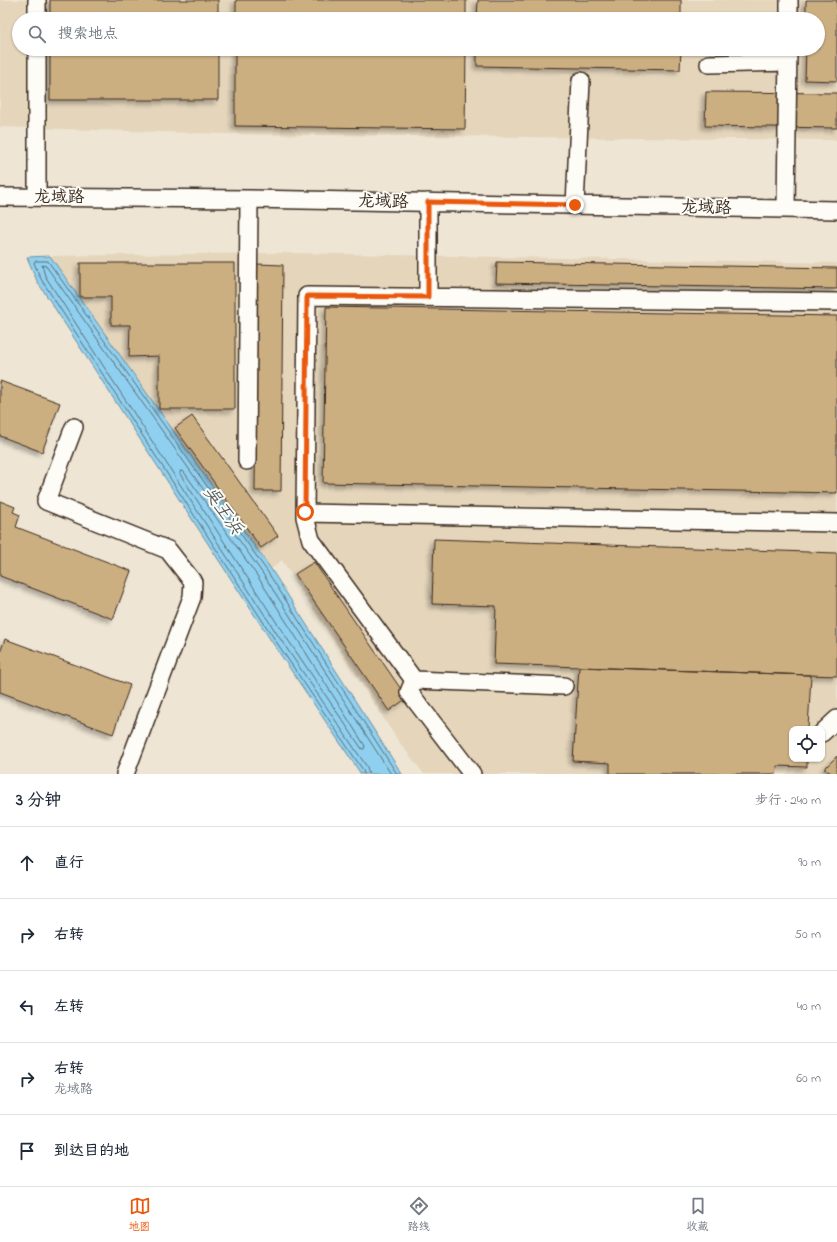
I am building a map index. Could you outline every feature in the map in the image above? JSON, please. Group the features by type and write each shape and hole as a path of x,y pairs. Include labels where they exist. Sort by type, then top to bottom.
{"street":[{"path":"37,0 37,12"},
{"path":"789,0 789,12"},
{"path":"37,56 37,196"},
{"path":"710,64 788,56 786,209"},
{"path":"575,205 581,81"},
{"name":"龙域路","path":"0,197 37,196 249,199 837,210"},
{"path":"247,461 249,199"},
{"path":"428,202 428,297"},
{"path":"414,680 311,540 305,512 307,296 837,302"},
{"path":"74,427 46,501 168,550 193,582 192,597 125,774"},
{"path":"305,512 837,523"},
{"path":"414,680 564,686"},
{"path":"414,680 409,692 472,774"},
{"path":"825,730 837,719"}],"shaded area":[{"path":"0,0 837,0 837,140 228,134 0,127"},
{"path":"288,253 837,263 837,774 424,774 397,739 282,560 271,569 50,256"}],"water":[{"name":"吴王浜","path":"50,256 271,569 402,774 361,774 272,642 37,281 27,257"}],"building":[{"path":"50,0 218,0 218,12 50,12"},
{"path":"236,0 466,0 466,12 236,12"},
{"path":"478,0 681,0 681,12 477,12"},
{"path":"806,0 837,0 837,81 805,80 806,56 825,56 825,12 806,12"},
{"path":"50,56 218,56 218,100 50,100"},
{"path":"235,56 466,56 465,129 235,126"},
{"path":"477,56 681,56 680,70 477,66"},
{"path":"706,92 837,93 837,128 705,126"},
{"path":"497,262 837,268 837,289 496,283"},
{"path":"80,263 235,263 235,409 159,409 159,356 129,357 130,325 111,325 111,297 80,297"},
{"path":"257,264 283,265 281,491 255,491"},
{"path":"326,307 837,316 837,493 323,483"},
{"path":"0,381 60,403 42,452 0,436"},
{"path":"192,416 278,536 261,548 175,428"},
{"path":"0,501 15,507 13,512 20,515 16,527 131,571 113,619 0,576"},
{"path":"434,539 837,553 837,676 494,664 496,606 432,604"},
{"path":"314,562 407,698 389,711 295,574"},
{"path":"5,639 130,685 113,734 0,692 0,653"},
{"path":"579,667 811,675 808,726 789,726 789,762 807,762 807,767 777,766 776,774 610,774 610,763 573,761"},
{"path":"837,756 837,774 833,774 824,769"}],"route":[{"path":"305,512 307,296 428,297 428,202 575,205"}]}
